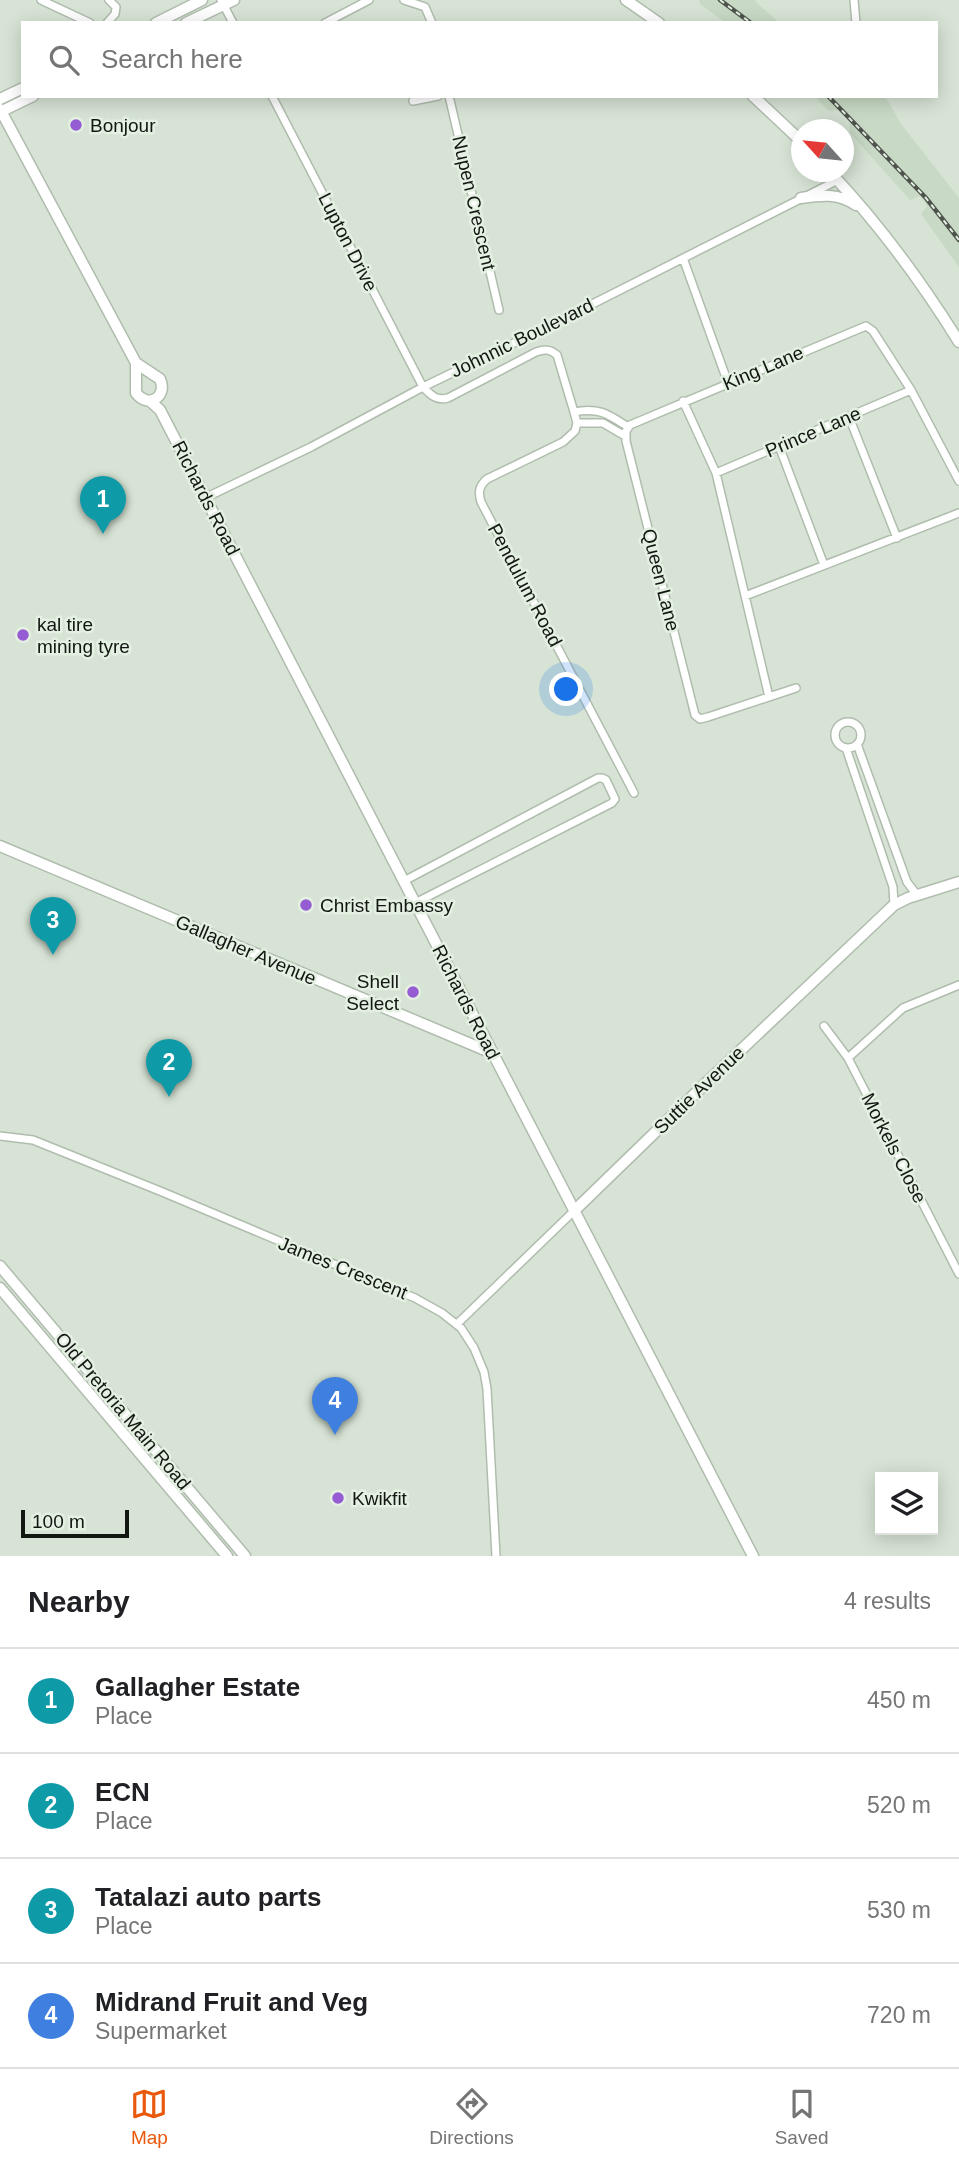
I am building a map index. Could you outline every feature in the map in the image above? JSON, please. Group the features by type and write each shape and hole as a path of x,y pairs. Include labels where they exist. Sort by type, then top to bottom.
{"street":[{"path":"41,0 86,21"},
{"path":"109,0 116,7 115,14 109,21"},
{"path":"160,21 202,0"},
{"path":"329,21 369,0"},
{"path":"404,0 425,7 431,21"},
{"path":"626,0 656,21"},
{"path":"853,0 856,21"},
{"path":"190,21 226,2 232,21"},
{"path":"0,99 21,89"},
{"path":"29,98 1,111 136,363 148,373"},
{"name":"Lupton Drive","path":"273,98 423,387"},
{"path":"414,101 428,98"},
{"name":"Nupen Crescent","path":"449,98 499,310"},
{"path":"755,98 791,132"},
{"name":"Johnnic Boulevard","path":"207,497 801,198 825,182"},
{"path":"839,182 919,281 959,342"},
{"path":"801,198 839,196 865,212"},
{"path":"683,258 727,383"},
{"name":"King Lane","path":"683,401 866,326 873,331 911,390 959,481"},
{"path":"423,387 434,398 442,400 536,352 552,350 560,361 576,423 603,423 627,431"},
{"path":"136,363 135,388 138,396 146,401 155,399 163,388 157,375 142,374 137,379"},
{"name":"Prince Lane","path":"716,473 911,390"},
{"name":"Richards Road","path":"155,399 753,1556"},
{"path":"627,431 634,423 683,401 716,473 769,697 796,688"},
{"path":"574,412 590,409 606,413 627,431"},
{"path":"849,417 897,538"},
{"name":"Pendulum Road","path":"576,423 575,432 563,442 492,476 480,488 479,494 634,793"},
{"name":"Queen Lane","path":"627,431 695,715 703,719 769,697"},
{"path":"779,446 824,565"},
{"path":"745,596 959,513"},
{"path":"894,905 893,887 846,748 838,743 835,735 837,728 845,723 852,723 859,729 857,744 907,882 917,895"},
{"path":"846,748 857,744"},
{"path":"404,881 598,778 606,780 615,799 611,803 415,903"},
{"path":"876,836 889,831"},
{"name":"Gallagher Avenue","path":"0,846 492,1053"},
{"name":"Suttie Avenue","path":"457,1324 894,905 959,882"},
{"path":"848,1058 903,1008 959,985"},
{"name":"Morkels Close","path":"824,1026 848,1058 959,1274"},
{"name":"James Crescent","path":"0,1136 33,1140 160,1191 415,1298 457,1324 474,1348 486,1381 496,1556"},
{"name":"Old Pretoria Main Road","path":"0,1266 245,1556"},
{"name":"Old Pretoria Main Road","path":"0,1288 217,1550 227,1556"}],"shaded area":[{"path":"699,0 754,0 777,21 723,21 700,4"},
{"path":"816,98 886,98 901,124 959,198 959,267 921,214 927,206 920,196 910,200 854,137 854,119 849,119 840,110 829,111"}],"railway":[{"path":"720,0 748,21"},
{"path":"830,98 926,198 959,240"}],"place":[{"name":"Bonjour","path":"76,125"},
{"name":"Gallagher Estate","path":"103,534"},
{"name":"kal tire mining tyre","path":"23,635"},
{"name":"Christ Embassy","path":"306,905"},
{"name":"Tatalazi auto parts","path":"53,955"},
{"name":"Shell Select","path":"413,992"},
{"name":"ECN","path":"169,1097"},
{"name":"Midrand Fruit and Veg","path":"335,1435"},
{"name":"Kwikfit","path":"338,1498"}]}
